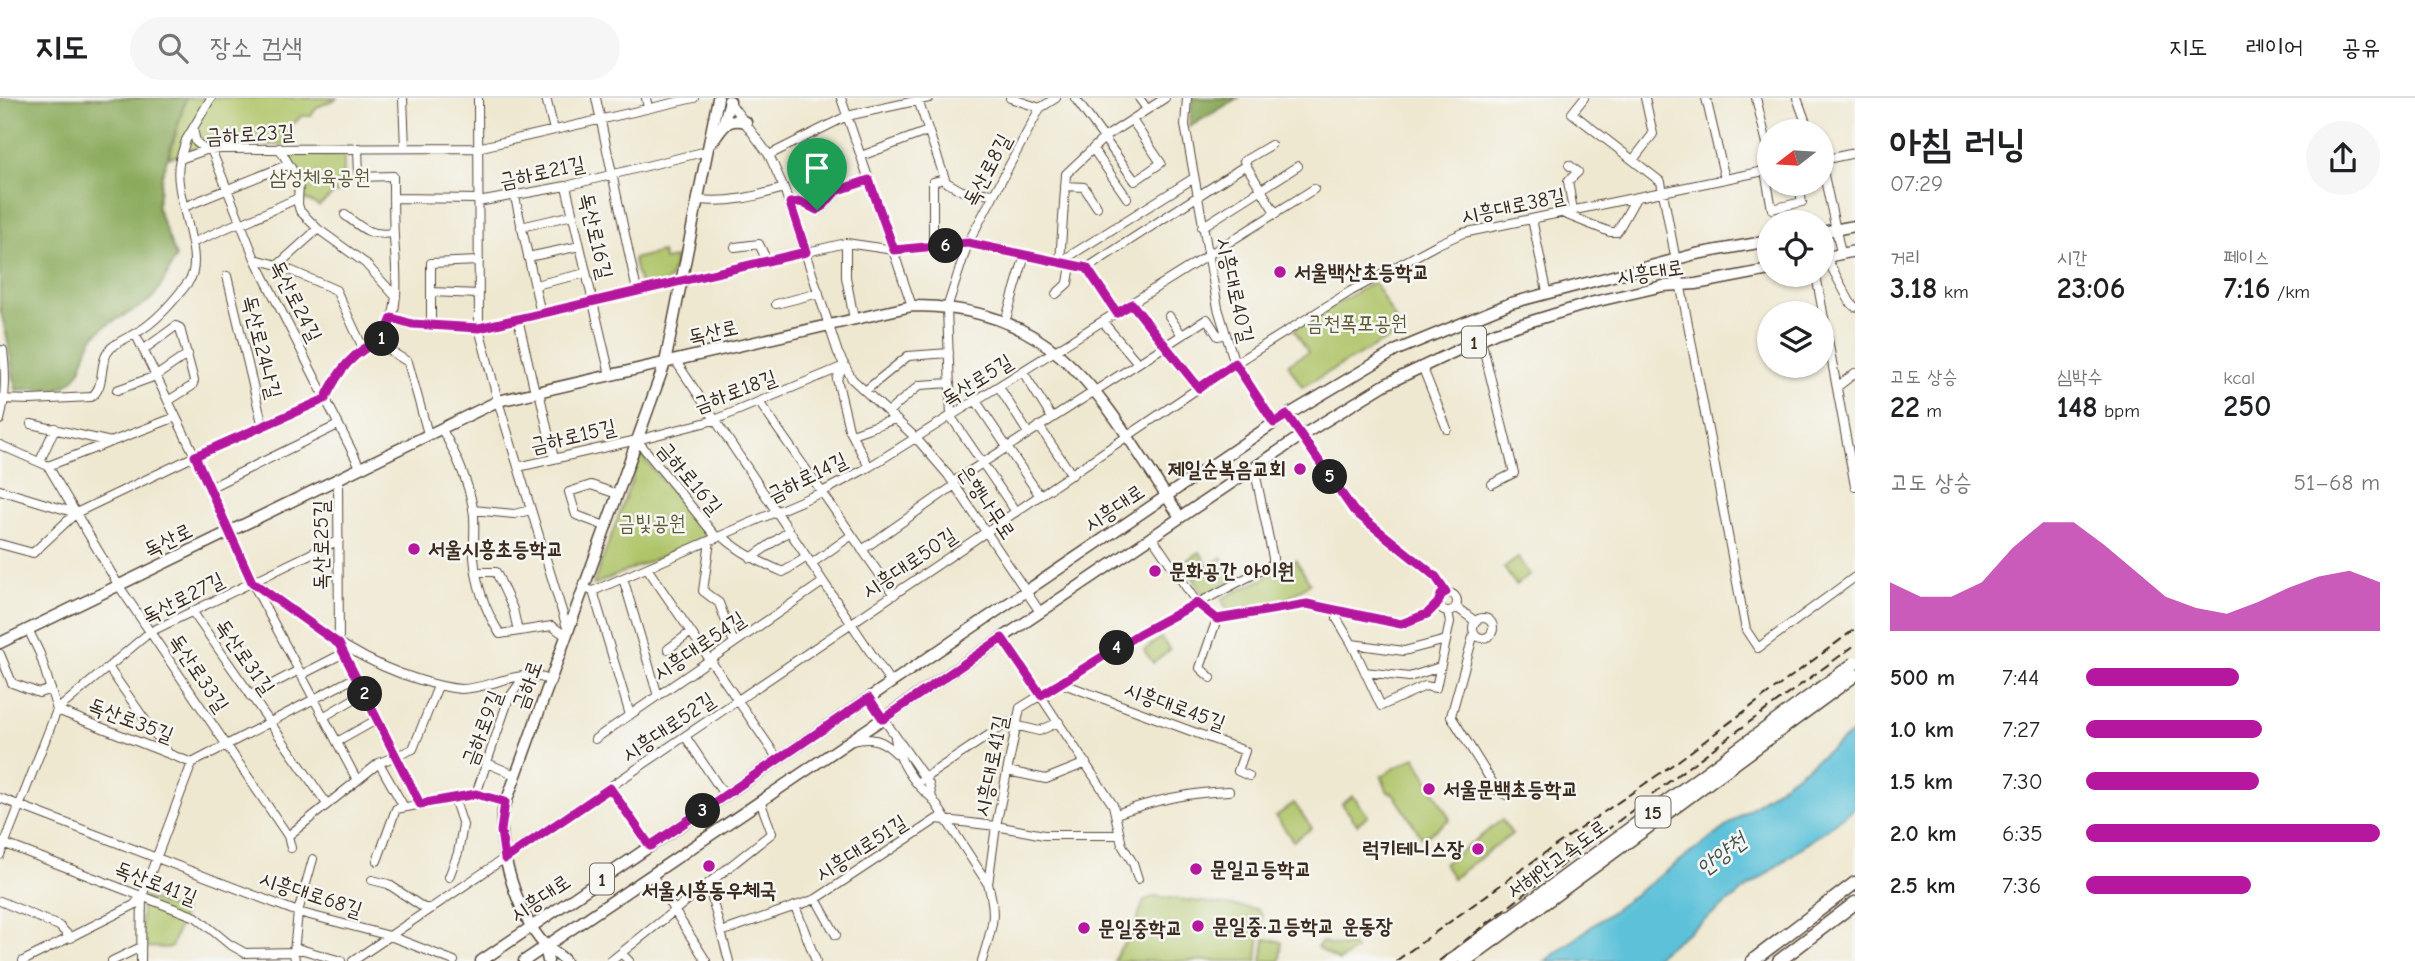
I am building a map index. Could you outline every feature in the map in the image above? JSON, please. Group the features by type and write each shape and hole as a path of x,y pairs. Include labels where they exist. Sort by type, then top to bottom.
{"highway":[{"name":"서해안고속도로","path":"1450,961 1855,663"},
{"name":"서해안고속도로","path":"1465,961 1855,675"},
{"path":"1752,961 1855,883"},
{"path":"1779,961 1855,903"}],"main road":[{"path":"722,128 725,99"},
{"name":"금하로","path":"548,961 545,946 522,912 505,859 501,831 505,802 567,633 588,589 605,526 637,440 670,361 681,281 708,149 725,99"},
{"path":"708,149 722,128 733,120 746,122"},
{"path":"1836,230 1855,226"},
{"name":"시흥대로","path":"481,961 1274,423 1396,350 1470,318 1547,291 1757,243"},
{"path":"1834,255 1855,251"},
{"name":"시흥대로","path":"524,961 1254,467 1372,391 1480,339 1534,320 1662,286 1696,284 1757,272"},
{"name":"독산로","path":"0,643 498,401 912,306 973,312 1005,322 1028,333 1056,352 1095,390 1180,517"},
{"name":"금하로","path":"545,946 565,961"}],"street":[{"path":"180,159 183,147 211,98"},
{"path":"403,98 405,148"},
{"path":"478,98 479,328 567,633"},
{"path":"547,98 554,130"},
{"name":"금하로21길","path":"596,98 612,175"},
{"path":"646,98 648,108"},
{"name":"금하로23길","path":"3,399 91,397 99,388 106,355 120,341 152,322 189,281 193,271 192,243 178,183 180,159 208,150 477,148 694,98"},
{"path":"841,98 912,306"},
{"path":"769,155 847,116 929,98"},
{"path":"1010,98 1040,108"},
{"name":"독산로8길","path":"947,308 968,243 1040,108 1056,98"},
{"path":"1075,98 1135,181 1161,163 1132,120"},
{"path":"1139,98 1147,110"},
{"path":"1060,262 1066,174 1105,137 1165,98"},
{"name":"시흥대로40길","path":"1187,98 1185,125 1218,308 1235,363 1274,423"},
{"path":"1584,98 1572,113 1661,182 1746,630 1758,648 1855,577"},
{"path":"1633,160 1653,134 1646,98"},
{"path":"1706,98 1726,180"},
{"path":"1756,98 1761,119"},
{"path":"1797,98 1805,119"},
{"name":"은행나무로","path":"725,99 746,122 769,155 785,188 828,325 844,366 865,391 916,438 954,484 1040,612"},
{"path":"918,100 946,183 962,191 994,194"},
{"name":"독산로24길","path":"193,129 195,142 208,150 255,259 360,467"},
{"path":"861,156 928,131"},
{"path":"1271,145 1244,161 1276,214"},
{"path":"279,148 299,181 300,211 318,229 365,263 396,297"},
{"path":"0,544 33,553 76,513 195,456 325,399 339,371 363,348 383,339 392,318 396,297 393,176 359,177 358,148"},
{"name":"금하로21길","path":"393,198 478,200 515,197 708,149"},
{"path":"1093,149 1127,198"},
{"path":"1834,157 1855,153"},
{"path":"184,207 287,165"},
{"path":"392,318 412,324 479,328 846,243 894,250 968,243 1087,268 1246,165"},
{"path":"1569,165 1578,172 1567,181 1573,211"},
{"path":"1202,227 1298,166"},
{"name":"시흥대로38길","path":"1128,437 1235,363 1350,291 1451,237 1757,173"},
{"path":"612,175 637,291"},
{"path":"1060,262 1194,178"},
{"path":"933,247 933,182 944,179"},
{"path":"790,203 801,202 817,210 836,191 869,180"},
{"name":"독산로16길","path":"566,186 610,375"},
{"path":"1065,186 1084,187 1097,207"},
{"path":"698,200 722,203 785,188"},
{"name":"독산로5길","path":"916,438 1314,189"},
{"path":"1770,196 1772,209 1802,202 1801,197"},
{"path":"1829,196 1841,254"},
{"path":"515,197 541,314"},
{"path":"192,243 298,198"},
{"path":"1562,213 1610,232 1617,232 1636,198"},
{"path":"345,215 371,233 394,233"},
{"path":"521,227 573,215"},
{"path":"1532,219 1547,291"},
{"path":"278,265 318,229"},
{"path":"846,243 846,277 854,319"},
{"path":"735,247 760,244 767,261"},
{"path":"528,257 580,246"},
{"path":"1005,322 1025,255"},
{"path":"255,259 278,265 336,290 363,348"},
{"path":"431,326 431,263 479,261"},
{"path":"1056,294 1068,283 1071,265"},
{"path":"1087,268 1117,313"},
{"path":"535,285 586,273"},
{"path":"1834,274 1855,307"},
{"name":"독산로24나길","path":"227,276 263,427"},
{"path":"1818,287 1855,486"},
{"path":"431,292 479,294"},
{"path":"776,304 818,293"},
{"path":"1132,304 1199,388"},
{"path":"947,308 951,417 1016,512"},
{"path":"1169,316 1182,335"},
{"path":"518,319 554,458"},
{"path":"862,550 983,463 1207,319 1219,336 1226,334"},
{"path":"1103,322 1138,363"},
{"path":"142,350 176,326 182,333 194,381 192,386 168,401"},
{"path":"135,333 252,582 357,780"},
{"path":"1480,339 1514,473 1492,484"},
{"path":"376,342 408,362 428,434"},
{"path":"0,420 6,381 1,350"},
{"path":"865,391 908,356 949,353"},
{"path":"117,390 156,376 188,354"},
{"name":"시흥대로50길","path":"670,361 715,419 891,683"},
{"path":"844,366 837,379 852,434 869,467"},
{"name":"금하로18길","path":"637,440 715,419 844,366"},
{"path":"1422,366 1447,429"},
{"path":"1023,372 1052,418"},
{"path":"1837,387 1855,373"},
{"path":"888,412 920,385 950,383"},
{"path":"999,387 1028,433"},
{"path":"976,401 1040,496"},
{"path":"759,402 894,595"},
{"path":"1287,415 1354,511 1430,572 1446,592 1456,597 1436,688 1425,687 1381,706 1352,644 1337,619 1337,611"},
{"path":"0,445 48,466 176,417"},
{"path":"852,434 895,419"},
{"path":"31,424 111,442"},
{"path":"209,488 338,425"},
{"path":"1039,426 1072,475"},
{"path":"40,461 55,428"},
{"path":"441,428 457,459 473,510 475,572 483,604 499,634 552,626 567,633"},
{"name":"시흥대로50길","path":"851,624 1128,437"},
{"name":"금하로14길","path":"588,589 623,579 822,492 916,438"},
{"name":"금하로15길","path":"518,467 637,440"},
{"name":"금하로16길","path":"637,440 716,538"},
{"name":"독산로33길","path":"48,466 119,586 288,836"},
{"name":"시흥대로41길","path":"988,884 996,826 1020,708 1139,634 1273,564 1254,467"},
{"name":"독산로25길","path":"338,478 339,644 396,755"},
{"path":"605,526 576,514 569,492 591,485 617,494"},
{"path":"0,490 76,513"},
{"path":"473,510 514,514 531,510"},
{"path":"751,558 789,531"},
{"path":"734,643 719,603 703,591 716,538 751,558 785,572 852,535"},
{"path":"1152,537 1197,603 1217,619 1307,604 1401,624 1418,619 1438,603 1440,596 1446,592"},
{"name":"독산로27길","path":"57,710 150,632 339,540"},
{"path":"647,568 778,759"},
{"path":"475,572 496,572 513,609 518,631"},
{"path":"623,579 658,696"},
{"path":"252,582 339,644 379,667 438,686 468,689 536,674 550,680"},
{"name":"시흥대로54길","path":"595,739 823,582"},
{"path":"588,589 630,715"},
{"path":"1438,603 1441,608 1452,609 1475,621"},
{"name":"독산로31길","path":"192,611 327,804"},
{"path":"1469,654 1477,642 1493,631 1491,621 1483,617 1475,621 1472,628 1474,633 1469,654 1451,716 1497,790 1506,795 1516,789"},
{"path":"1211,678 1200,668 1217,619"},
{"name":"시흥대로52길","path":"505,859 851,624"},
{"name":"독산로35길","path":"0,855 2,843 20,806 57,710 40,653 28,629"},
{"path":"668,649 691,632"},
{"path":"1474,633 1480,638 1487,637"},
{"path":"1002,638 1113,805 1119,835 1138,879"},
{"path":"1352,644 1404,651 1446,640"},
{"path":"250,696 344,653"},
{"path":"0,654 12,682 39,693 51,689"},
{"path":"108,667 169,754"},
{"path":"1365,672 1409,677 1440,667"},
{"name":"금하로9길","path":"476,794 509,698 525,676"},
{"path":"270,723 356,677"},
{"name":"시흥대로45길","path":"1061,683 1245,751 1238,771 1249,776"},
{"path":"291,848 288,836 327,804 379,763 413,749 438,686"},
{"path":"323,717 365,693"},
{"name":"시흥대로51길","path":"869,698 925,777 932,798"},
{"name":"독산로35길","path":"57,710 192,763"},
{"path":"337,742 378,719"},
{"path":"917,783 1007,723 1039,731 1059,722"},
{"name":"독산로31길","path":"226,745 270,723"},
{"path":"685,736 725,796"},
{"path":"847,742 871,738 889,745 897,754"},
{"name":"시흥대로51길","path":"895,738 897,754 917,783 932,798 988,884 993,921 982,961"},
{"name":"독산로33길","path":"192,763 226,745"},
{"path":"396,755 420,804"},
{"path":"1007,771 1046,779 1086,762"},
{"path":"141,961 142,896 192,763"},
{"path":"377,861 396,809 404,807 379,763"},
{"path":"487,763 515,775"},
{"path":"610,788 650,846"},
{"path":"1116,814 1146,803 1211,791 1229,791"},
{"name":"금하로9길","path":"404,807 476,794 505,802"},
{"name":"시흥대로68길","path":"0,798 298,912 390,936 454,961"},
{"path":"449,877 458,853 463,825 454,798"},
{"path":"611,961 772,833 760,801"},
{"name":"시흥대로51길","path":"721,932 816,899 935,820 945,820"},
{"path":"945,820 1044,835 1119,835"},
{"name":"독산로41길","path":"2,843 196,917 243,957 295,956 300,950 341,961"},
{"path":"295,956 298,912 313,859"},
{"path":"353,961 505,859"},
{"path":"652,875 706,961"},
{"path":"372,880 394,888 424,908 432,908"},
{"path":"708,884 729,961"},
{"path":"23,961 134,905 142,896"},
{"path":"816,899 836,935"},
{"path":"0,901 60,926 71,939"},
{"path":"795,906 816,961"},
{"path":"112,961 141,947"},
{"path":"621,953 629,961"}],"green space":[{"path":"0,98 186,98 162,175 157,207 176,257 155,295 145,304 98,332 89,344 75,377 70,383 59,388 16,390 0,309"},
{"path":"186,98 338,98 317,107 311,116 301,116 291,124 290,145 211,144 169,158"},
{"path":"1193,98 1238,98 1189,127"},
{"name":"삼성체육공원","path":"295,154 344,156 344,180 347,189 333,194 319,206 298,196 299,187 287,160"},
{"path":"662,252 664,260 675,258 670,278 663,284 641,288 633,259"},
{"name":"금천폭포공원","path":"1374,282 1402,331 1302,387 1288,364 1308,352 1294,329"},
{"name":"금빛공원","path":"641,455 705,532 705,538 593,585"},
{"path":"1200,552 1208,566 1222,557 1234,578 1204,596 1184,562"},
{"path":"1518,558 1530,575 1516,585 1504,568"},
{"path":"1296,560 1310,583 1283,602 1228,610 1221,599 1265,578 1284,563"},
{"path":"1161,638 1170,650 1153,663 1144,650"},
{"path":"1415,757 1450,819 1423,839 1393,793 1388,792 1381,776"},
{"path":"1353,796 1368,816 1357,824 1342,804"},
{"path":"1294,803 1312,828 1293,841 1276,816"},
{"name":"럭키테니스장","path":"1502,820 1512,834 1453,878 1444,864"},
{"path":"142,896 184,912 171,948 141,947"},
{"name":"문일중·고등학교 운동장","path":"1155,896 1257,909 1262,915 1257,961 1114,961 1121,947 1131,937 1144,900"},
{"path":"1265,939 1282,942 1280,961 1262,961"},
{"path":"1322,942 1344,947 1350,943 1355,950 1339,961 1317,947"}],"water":[{"name":"안양천","path":"1855,731 1855,808 1649,961 1545,961"}],"railway":[{"path":"1396,961 1546,852 1678,761 1855,629"},
{"path":"1439,961 1684,770 1855,645"}],"place":[{"name":"서울백산초등학교","path":"1280,272"},
{"name":"제일순복음교회","path":"1300,469"},
{"name":"서울시흥초등학교","path":"414,549"},
{"name":"문화공간 아이원","path":"1155,571"},
{"name":"서울문백초등학교","path":"1429,789"},
{"name":"럭키테니스장","path":"1478,849"},
{"name":"서울시흥동우체국","path":"709,866"},
{"name":"문일고등학교","path":"1196,869"},
{"name":"문일중·고등학교 운동장","path":"1198,926"},
{"name":"문일중학교","path":"1084,928"}],"route":[{"path":"869,180 894,250 968,243 1087,268 1117,313 1132,304 1199,388 1235,363 1274,423 1287,415 1354,511 1436,577 1446,592 1427,614 1401,624 1307,604 1217,619 1197,603 1139,634 1041,695 1002,638 883,719 869,698 650,846 610,788 505,859 501,820 505,802 476,794 420,804 339,644 252,582 195,456 325,399 339,371 363,348 383,339 392,318 412,324 479,328 806,252 790,203 801,202 817,210 836,191 869,180"}]}
